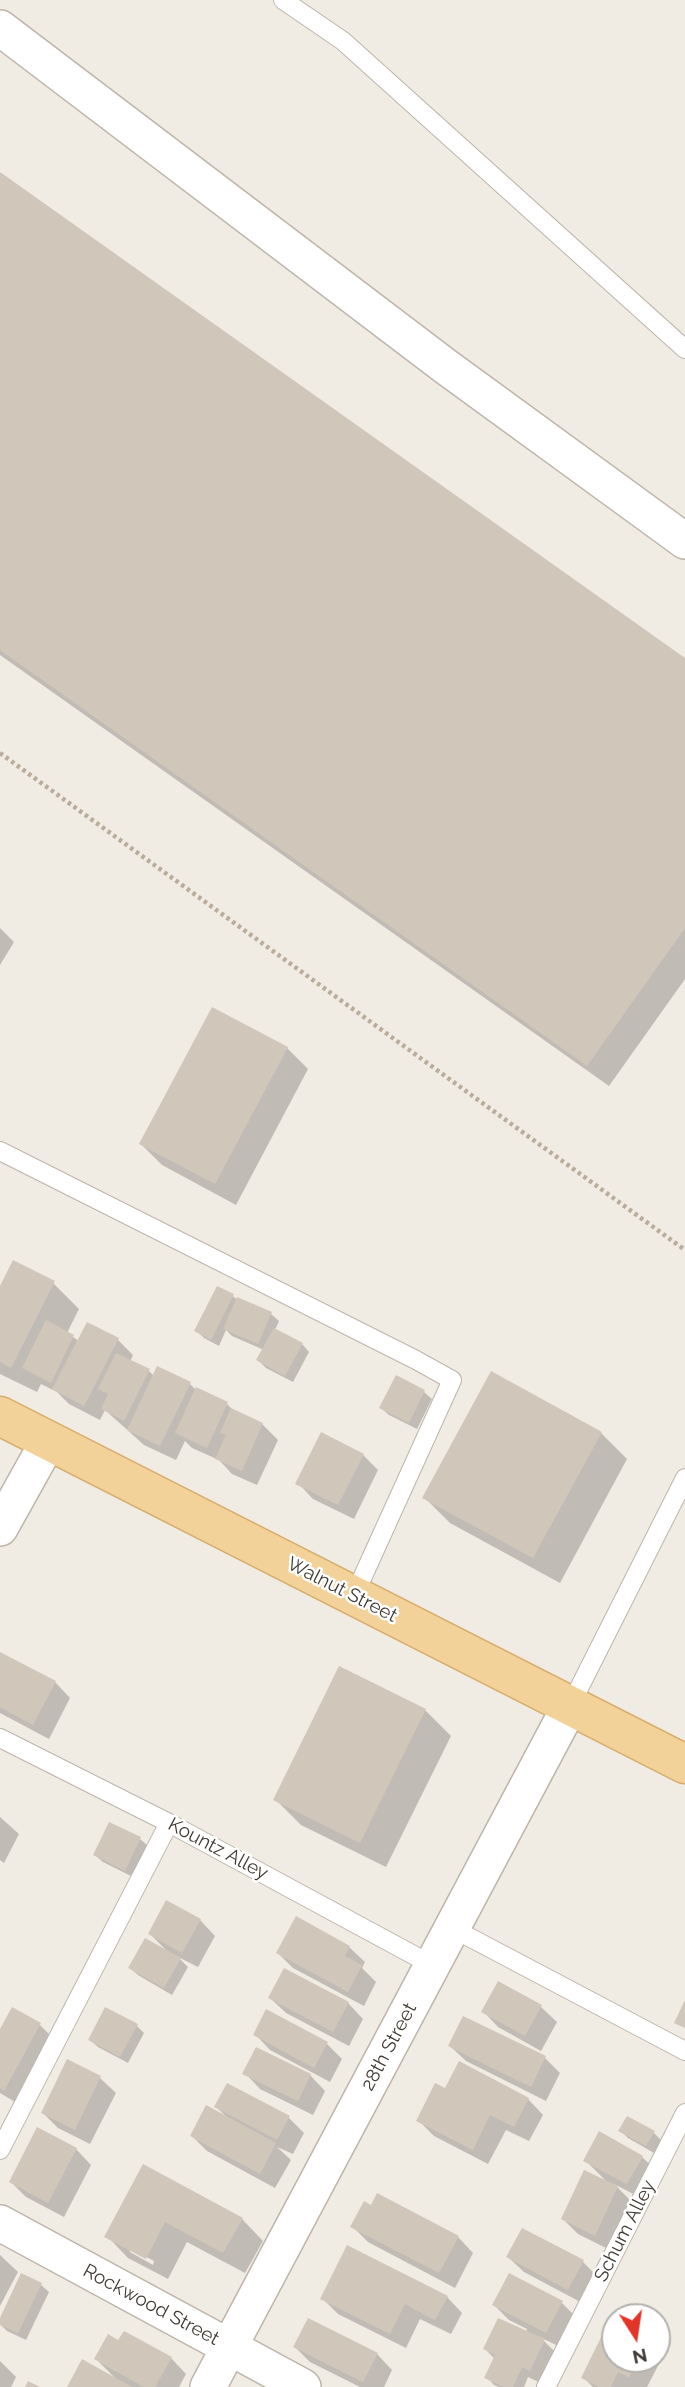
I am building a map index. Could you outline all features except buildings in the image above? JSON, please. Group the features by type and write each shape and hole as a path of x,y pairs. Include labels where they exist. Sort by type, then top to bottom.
{"main road":[{"name":"Walnut Street","path":"0,1416 685,1764"}],"street":[{"path":"0,28 445,366 685,541"},
{"path":"0,1528 49,1440"},
{"name":"28th Street","path":"208,2387 570,1706"},
{"name":"Rockwood Street","path":"0,2222 303,2387"}],"lane":[{"path":"283,0 343,41 685,349"},
{"path":"0,1151 392,1347 452,1380 354,1596"},
{"path":"570,1706 685,1478"},
{"name":"Kountz Alley","path":"0,1738 169,1822 432,1965"},
{"path":"0,2150 169,1822"},
{"path":"452,1928 685,2051"},
{"name":"Schum Alley","path":"546,2387 685,2113"}],"path":[{"path":"0,753 685,1250"}]}
